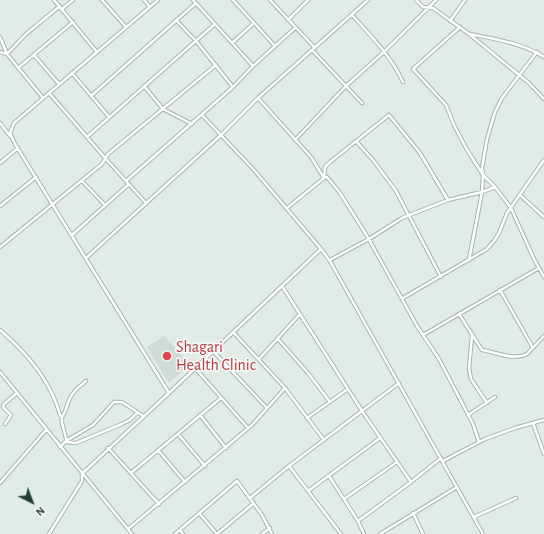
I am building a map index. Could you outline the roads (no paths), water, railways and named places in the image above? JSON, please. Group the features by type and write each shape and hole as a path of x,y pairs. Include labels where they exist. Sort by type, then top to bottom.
{"street":[{"path":"54,0 97,52"},
{"path":"7,54 26,34 72,0"},
{"path":"102,0 126,28"},
{"path":"144,0 150,7"},
{"path":"12,138 10,133 14,123 158,0"},
{"path":"193,0 253,66"},
{"path":"233,0 275,46"},
{"path":"270,0 362,103"},
{"path":"288,20 308,0"},
{"path":"86,258 221,135 258,98 368,0"},
{"path":"416,0 422,7 433,8 460,27 529,83 544,99"},
{"path":"295,140 346,86 436,0"},
{"path":"450,21 465,0"},
{"path":"91,96 196,3"},
{"path":"352,14 384,51 397,69 403,82"},
{"path":"176,20 196,41 233,87"},
{"path":"18,68 73,22"},
{"path":"232,43 254,22"},
{"path":"87,137 215,24"},
{"path":"460,27 413,69 446,105 466,148 483,175 495,187 511,208 544,277"},
{"path":"126,181 233,87 253,66 295,28"},
{"path":"469,34 515,44 544,56"},
{"path":"0,37 7,54 43,98"},
{"path":"0,52 7,54"},
{"path":"469,260 482,192 482,168 486,139 495,112 502,98 537,52"},
{"path":"34,55 59,84"},
{"path":"0,247 82,181 106,159 108,154 216,65"},
{"path":"72,73 109,117"},
{"path":"144,86 163,109 192,124"},
{"path":"49,93 146,203"},
{"path":"258,98 311,157 324,178 327,177 340,193 369,239 423,335 439,359 473,424 479,442"},
{"path":"202,115 254,170 330,260 483,534"},
{"path":"287,208 324,178 326,167 388,115 390,115 420,153 448,200"},
{"path":"0,123 12,138 169,393"},
{"path":"356,141 386,176 409,215 440,277"},
{"path":"0,163 18,148"},
{"path":"403,298 469,260 494,242 507,213 544,160"},
{"path":"0,206 36,177"},
{"path":"82,181 105,205"},
{"path":"72,235 129,184"},
{"path":"330,260 369,239 402,218 448,200 482,192 495,187"},
{"path":"520,196 544,217"},
{"path":"49,534 82,481 82,474 321,249"},
{"path":"423,335 539,268"},
{"path":"282,286 362,411 411,482"},
{"path":"500,290 533,348"},
{"path":"259,359 300,314"},
{"path":"459,314 482,350 511,356 523,356 544,336"},
{"path":"0,330 39,372 51,390 62,417"},
{"path":"233,332 285,388 324,440"},
{"path":"472,336 469,368 471,379 487,403"},
{"path":"278,339 308,373 330,402"},
{"path":"213,351 267,408"},
{"path":"195,368 248,428"},
{"path":"0,372 130,533"},
{"path":"66,441 62,417 73,392 86,381"},
{"path":"250,498 289,466 399,383"},
{"path":"128,529 226,448 248,428 285,388"},
{"path":"307,418 348,389"},
{"path":"4,424 11,415 3,406 17,393"},
{"path":"468,415 495,397"},
{"path":"131,472 221,398"},
{"path":"60,447 66,441 93,425 114,402 122,402 143,416"},
{"path":"66,441 76,443 122,424 130,420 137,413"},
{"path":"200,415 226,448"},
{"path":"358,521 442,460 479,442 510,430 544,420"},
{"path":"532,423 544,454"},
{"path":"0,483 46,430"},
{"path":"178,434 205,466"},
{"path":"308,491 380,438"},
{"path":"108,448 159,504"},
{"path":"158,450 185,482"},
{"path":"344,499 397,462"},
{"path":"289,466 341,534"},
{"path":"329,476 358,521 364,534"},
{"path":"175,534 237,481 254,503 270,528 272,534"},
{"path":"380,534 457,487"},
{"path":"474,517 516,498"},
{"path":"199,513 217,534 254,503"},
{"path":"414,514 423,534"},
{"path":"262,534 270,528"},
{"path":"180,530 183,534"}],"place":[{"name":"Shagari Health Clinic","path":"167,356"}]}
